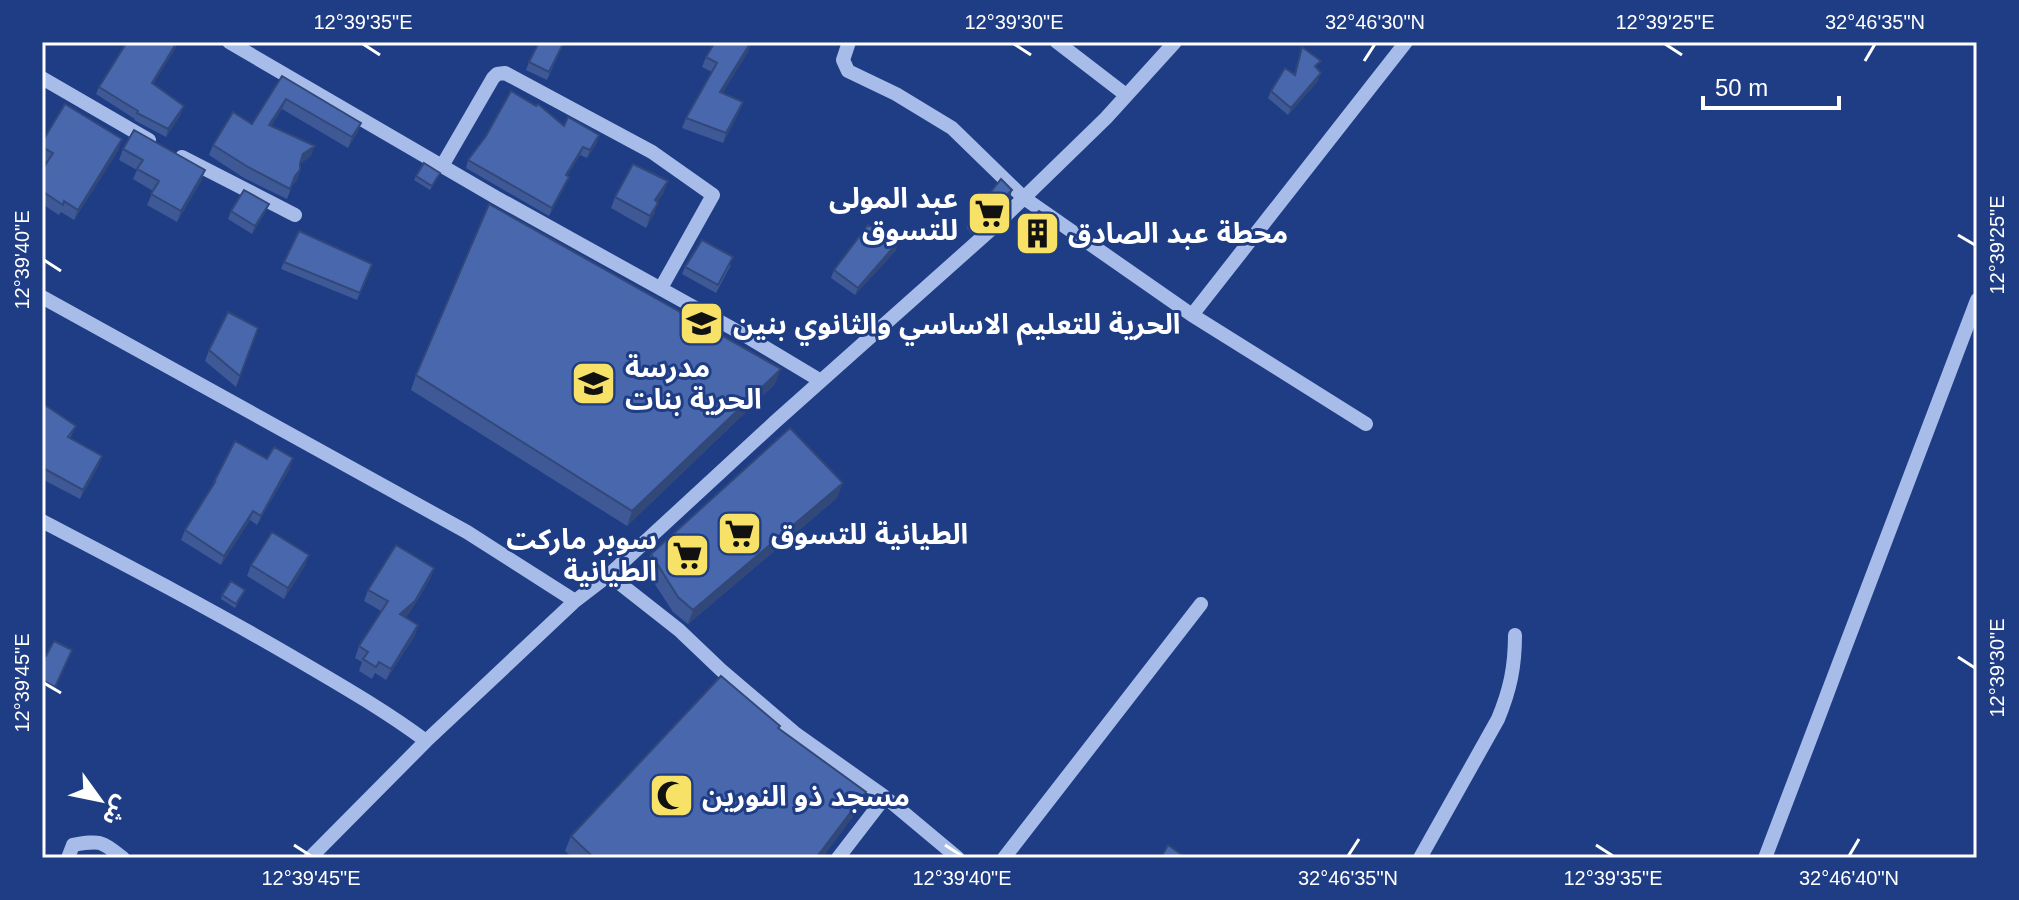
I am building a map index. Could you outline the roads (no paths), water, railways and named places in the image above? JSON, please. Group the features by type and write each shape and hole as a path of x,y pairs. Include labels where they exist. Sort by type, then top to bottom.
{"street":[{"path":"229,42 821,381"},
{"path":"849,42 843,60 848,71 896,94 952,128 1024,198 1192,315 1366,424"},
{"path":"1057,42 1126,95"},
{"path":"310,858 426,741 575,601 609,575 996,225 1106,118 1175,42"},
{"path":"1192,315 1406,42"},
{"path":"442,166 493,78 505,73 652,152 713,195 661,288"},
{"path":"42,78 136,133 295,215"},
{"path":"42,297 467,532 575,601"},
{"path":"1765,858 1977,300"},
{"path":"42,521 231,621 350,690 426,741"},
{"path":"609,575 679,630 796,734 885,797 954,857"},
{"path":"1004,858 1201,604"},
{"path":"1420,858 1498,719 1513,673 1515,635"},
{"path":"838,858 885,797"},
{"path":"68,858 73,845 94,842 104,843 123,858"}],"place":[{"name":"عبد المولى للتسوق","path":"989,214"},
{"name":"محطة عبد الصادق","path":"1037,233"},
{"name":"الحرية للتعليم الاساسي والثانوي بنين","path":"702,324"},
{"name":"مدرسة الحرية بنات","path":"594,383"},
{"name":"الطيانية للتسوق","path":"740,534"},
{"name":"سوبر ماركت الطيانية","path":"688,555"},
{"name":"مسجد ذو النورين","path":"671,796"}]}
